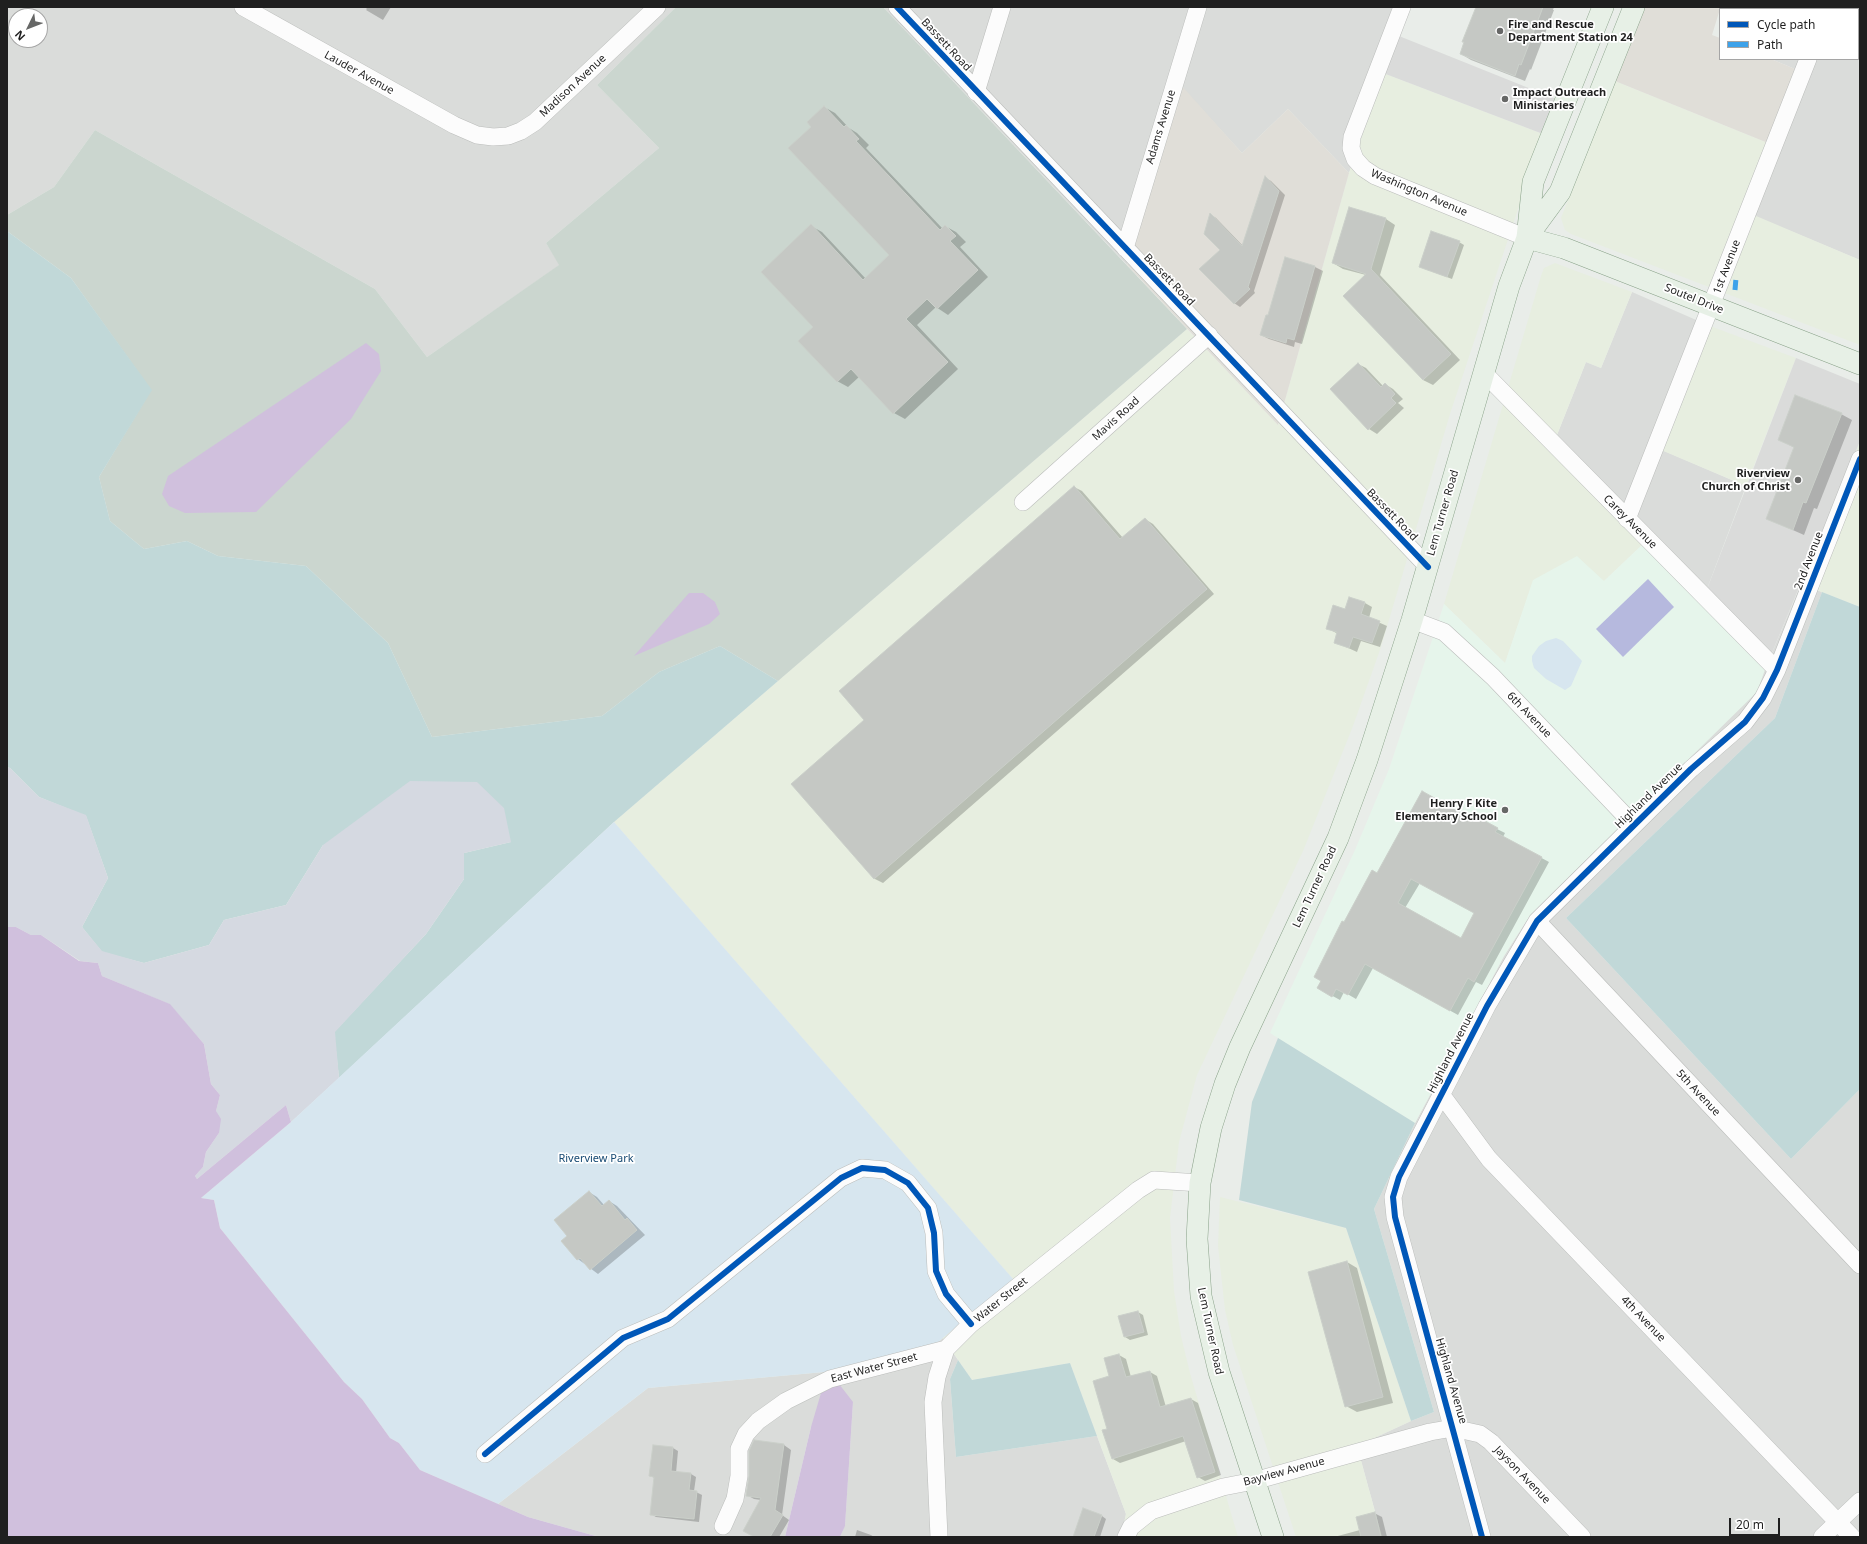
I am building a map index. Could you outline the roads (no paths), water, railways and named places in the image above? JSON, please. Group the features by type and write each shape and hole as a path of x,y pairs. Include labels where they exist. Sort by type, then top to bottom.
{"main road":[{"name":"Lem Turner Road","path":"1273,1537 1218,1372 1201,1296 1197,1239 1200,1183 1211,1128 1225,1084 1240,1047 1338,838 1367,760 1428,567 1509,286 1527,238 1534,182 1603,7"},
{"name":"Lem Turner Road","path":"1527,238 1560,192 1634,7"},
{"name":"Soutel Drive","path":"1527,238 1564,248 1860,364"}],"street":[{"name":"Lauder Avenue","path":"243,7 454,125 477,135"},
{"name":"Madison Avenue","path":"477,135 493,137 508,136 521,131 535,122 657,7"},
{"name":"Bassett Road","path":"896,7 1208,335 1297,431 1428,567"},
{"path":"976,92 1002,7"},
{"name":"Adams Avenue","path":"1124,248 1198,7"},
{"name":"Washington Avenue","path":"1402,7 1352,137 1351,148 1355,159 1363,168 1375,176 1527,238"},
{"name":"1st Avenue","path":"1627,519 1808,60"},
{"name":"Mavis Road","path":"1023,502 1208,335"},
{"name":"Carey Avenue","path":"1484,373 1777,670"},
{"name":"2nd Avenue","path":"1777,670 1860,459"},
{"name":"6th Avenue","path":"1412,620 1444,632 1498,683 1634,825"},
{"name":"Highland Avenue","path":"1482,1537 1395,1217 1393,1197 1399,1177 1487,1006 1537,921 1691,769 1745,722 1763,698 1777,670"},
{"name":"5th Avenue","path":"1537,921 1860,1264"},
{"name":"4th Avenue","path":"1441,1094 1489,1159 1852,1537"},
{"path":"485,1454 623,1338 668,1319 841,1178 862,1168 884,1170 908,1183 928,1208 934,1233 936,1271 946,1294 971,1324"},
{"name":"Water Street","path":"939,1537 933,1402 937,1377 946,1349 971,1324 1138,1190 1154,1180 1200,1183"},
{"name":"East Water Street","path":"723,1526 735,1499 739,1449 746,1434 758,1421 786,1401 830,1379 946,1349"},
{"name":"Bayview Avenue","path":"1126,1537 1131,1527 1151,1510 1223,1487 1254,1481 1430,1432 1453,1428"},
{"name":"Jayson Avenue","path":"1453,1428 1480,1434 1491,1442 1582,1537"},
{"path":"1822,1537 1860,1501"}],"place":[{"name":"Fire and Rescue Department Station 24","path":"1500,31"},
{"name":"Impact Outreach Ministaries","path":"1505,99"},
{"name":"Riverview Church of Christ","path":"1798,480"},
{"name":"Henry F Kite Elementary School","path":"1505,810"}],"park label":[{"name":"Riverview Park","path":"596,1159"}]}
